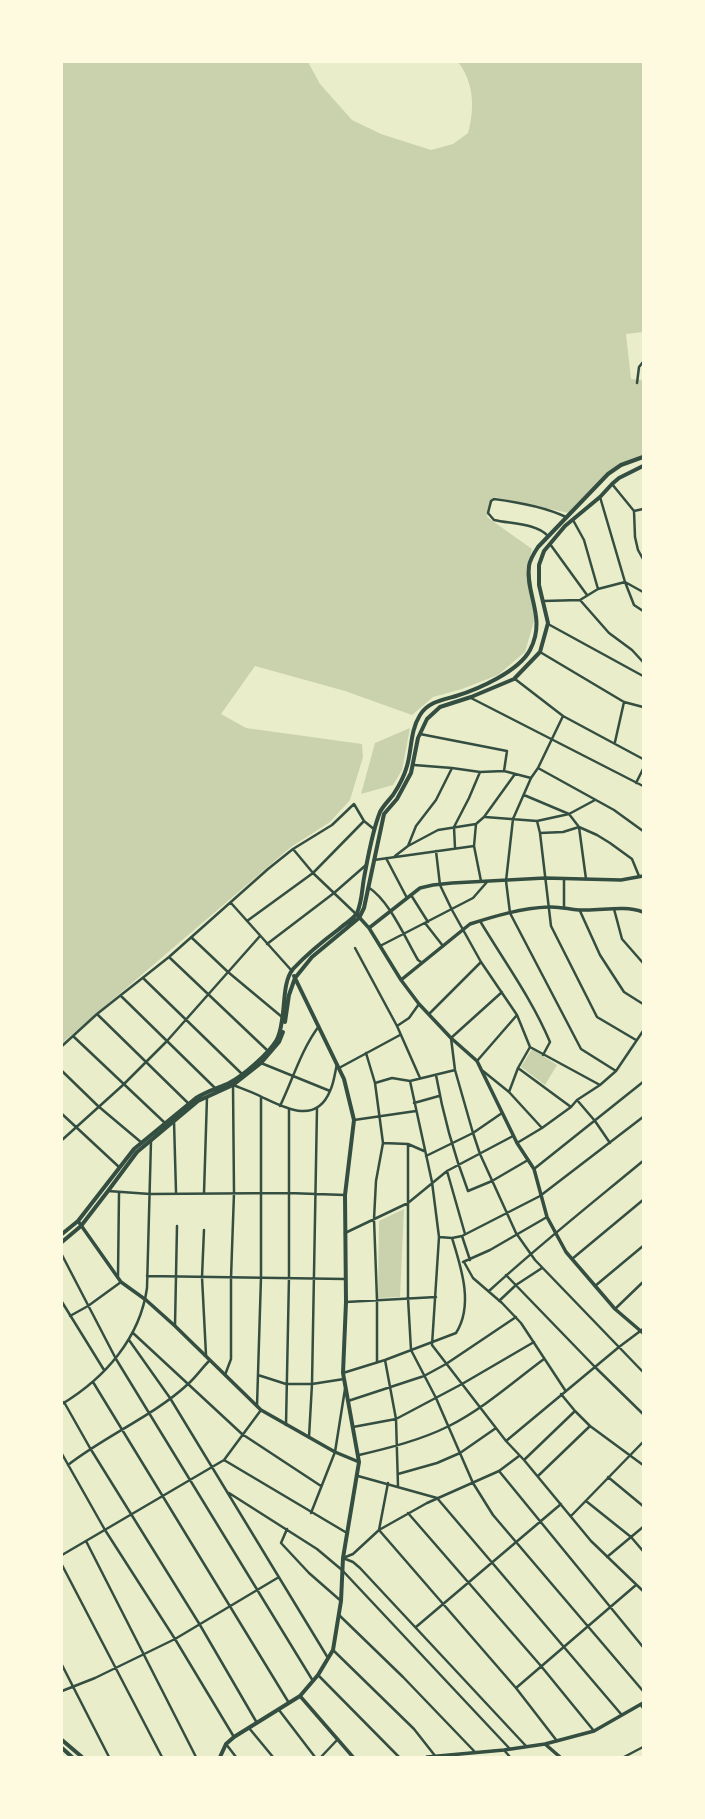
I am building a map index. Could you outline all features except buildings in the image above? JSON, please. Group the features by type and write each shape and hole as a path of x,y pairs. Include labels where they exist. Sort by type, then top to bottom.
{"main road":[{"path":"62,1234 78,1221 120,1167 165,1123 205,1092 231,1084 268,1051 277,1040 283,1018 284,998 292,971 309,953 358,916 366,865 380,811 402,781 407,765 413,731 420,715 426,708 436,701 470,692 495,680 520,662 530,650 536,629 536,615 529,566 532,555 548,536 608,474 621,466 643,459"},
{"path":"62,1242 81,1226 143,1144 198,1101 231,1084 261,1063 279,1042 284,1026 289,995 295,978 312,957 358,916 364,908 384,814 396,800 408,780 414,765 420,734 427,719 440,707 471,697 514,679 540,652 548,623 539,585 539,565 544,551 573,519 600,497 612,484 619,478 643,466"},
{"path":"407,765 414,765"},
{"path":"220,1757 226,1744 234,1737 300,1696 318,1675 332,1650 341,1601 343,1558 358,1476 359,1455 343,1373 346,1302 345,1196 354,1120 350,1100 337,1063 292,971"},
{"path":"62,1740 82,1757"},
{"path":"62,1748 72,1757"}],"street":[{"path":"637,383 639,367 643,362"},
{"path":"612,484 634,511 635,537 638,550 643,559"},
{"path":"600,497 625,582 634,605 643,611"},
{"path":"548,536 544,532 530,527 494,520 488,513 491,501 494,499 516,502 557,513 566,517"},
{"path":"634,511 643,509"},
{"path":"573,519 584,540 598,589"},
{"path":"550,544 587,595"},
{"path":"542,601 580,600 598,589 625,582 643,592"},
{"path":"580,600 609,633 632,650 643,662"},
{"path":"548,623 643,676"},
{"path":"540,652 624,702 643,707"},
{"path":"514,679 563,716 615,742 643,759"},
{"path":"471,697 643,786"},
{"path":"615,742 624,702"},
{"path":"563,716 550,739 538,768 531,778 513,819 506,880 510,913 581,1049 616,1071"},
{"path":"420,734 507,751 504,771"},
{"path":"414,765 480,772 504,771 531,778"},
{"path":"408,846 416,826 436,800 452,768"},
{"path":"538,768 614,810 643,832"},
{"path":"636,783 643,769"},
{"path":"455,848 454,827 470,798 480,772"},
{"path":"394,857 408,846 438,830 476,824 484,817 515,774"},
{"path":"369,928 420,888 506,880 544,878 621,880 641,876 632,859 597,835 579,827 569,814 524,796"},
{"path":"484,817 537,821 569,814 595,800"},
{"path":"62,1046 97,1014 169,957 293,849 332,825 354,804 364,821 375,830"},
{"path":"247,921 313,873 364,821"},
{"path":"537,821 540,833 544,878 551,926 597,1018 636,1040"},
{"path":"476,824 474,846 481,882"},
{"path":"540,833 563,832 579,827"},
{"path":"579,827 586,879"},
{"path":"374,860 474,846"},
{"path":"293,849 313,873 369,928 401,980 419,1004 451,1038 477,1061 513,1136 534,1169 540,1196 547,1217 556,1234 572,1260 615,1309 642,1331 619,1347 565,1390 506,1441"},
{"path":"436,851 440,885 462,930 481,962 517,1015 530,1047 600,1085"},
{"path":"386,858 407,898"},
{"path":"267,944 334,893 366,865"},
{"path":"564,879 564,908"},
{"path":"379,946 473,898 488,882"},
{"path":"368,887 378,896 390,912 418,960 421,962"},
{"path":"411,895 426,923 443,946"},
{"path":"230,903 292,971"},
{"path":"401,980 421,962 462,930 470,924 480,920 510,913 548,907 580,911 614,908 643,912"},
{"path":"614,908 622,939 643,962"},
{"path":"580,911 600,955 624,992 643,1004"},
{"path":"480,920 525,993 547,1035 550,1042 543,1055"},
{"path":"62,1140 123,1085 167,1041 260,936"},
{"path":"191,937 228,972 283,1018"},
{"path":"354,948 397,1026 420,1078"},
{"path":"169,957 268,1051"},
{"path":"428,1014 481,962"},
{"path":"143,978 242,1074"},
{"path":"451,1038 502,992"},
{"path":"121,996 215,1088"},
{"path":"397,1026 409,1018 419,1004"},
{"path":"97,1014 189,1104"},
{"path":"477,1061 517,1015"},
{"path":"280,1106 295,1075 306,1046 319,1026"},
{"path":"517,1143 542,1128 571,1107 577,1100 600,1085 616,1071 643,1031"},
{"path":"339,1068 400,1035"},
{"path":"73,1036 123,1085 165,1123"},
{"path":"451,1038 455,1070 473,1133 480,1154 516,1233 542,1268 643,1372"},
{"path":"509,1092 518,1068 530,1047"},
{"path":"366,1053 375,1083 382,1143 376,1181 374,1218 377,1300 377,1362"},
{"path":"261,1063 295,1075 330,1090"},
{"path":"225,1376 231,1359 231,1278 234,1193 231,1084 280,1106 304,1112 317,1108 326,1098 330,1090 337,1063"},
{"path":"518,1068 571,1107"},
{"path":"375,1083 392,1078 410,1081 455,1070"},
{"path":"62,1071 98,1106 143,1144"},
{"path":"483,1072 509,1092 542,1128"},
{"path":"436,1075 439,1096 452,1144 468,1191 492,1181 528,1160"},
{"path":"410,1081 424,1151 432,1182 439,1237 432,1346 506,1441 538,1476 591,1541 643,1591"},
{"path":"534,1169 643,1082"},
{"path":"204,1193 207,1096"},
{"path":"414,1103 439,1096"},
{"path":"257,1406 261,1277 261,1097"},
{"path":"577,1100 610,1142"},
{"path":"309,1437 312,1384 317,1108"},
{"path":"286,1424 289,1277 289,1109"},
{"path":"354,1120 380,1118 416,1111"},
{"path":"426,1156 473,1133 502,1113"},
{"path":"62,1114 120,1167"},
{"path":"439,1237 452,1238 463,1235 540,1196 643,1117"},
{"path":"174,1121 176,1192"},
{"path":"345,1233 408,1203 447,1171 513,1136"},
{"path":"150,1140 150,1194 146,1300 133,1333 116,1359 92,1382 63,1403 200,1625 258,1723"},
{"path":"382,1143 408,1144 424,1151"},
{"path":"408,1144 408,1298 411,1350 436,1398 473,1483 493,1515 586,1627 643,1691"},
{"path":"489,1291 531,1253 643,1161"},
{"path":"447,1171 470,1260"},
{"path":"108,1191 119,1193 150,1194 176,1192 288,1193 345,1196"},
{"path":"118,1276 119,1193"},
{"path":"572,1260 643,1200"},
{"path":"459,1263 470,1260 547,1217"},
{"path":"78,1221 121,1282 146,1300 176,1326 209,1361 261,1410 335,1452 359,1462"},
{"path":"176,1326 177,1226"},
{"path":"204,1230 202,1278 206,1357"},
{"path":"343,1373 385,1360 456,1332 460,1327 465,1298 459,1263 452,1238"},
{"path":"595,1286 643,1246"},
{"path":"62,1255 116,1359 188,1480 313,1681"},
{"path":"464,1262 473,1278 516,1317 565,1390"},
{"path":"500,1301 516,1285 542,1268"},
{"path":"506,1275 643,1414"},
{"path":"147,1276 345,1279"},
{"path":"70,1316 88,1306 121,1282"},
{"path":"615,1309 643,1282"},
{"path":"346,1302 408,1298 436,1298"},
{"path":"62,1302 104,1370"},
{"path":"348,1401 424,1376 446,1364 516,1317"},
{"path":"133,1333 242,1434 321,1486"},
{"path":"129,1340 170,1398 328,1658"},
{"path":"353,1427 396,1419 462,1384 534,1342"},
{"path":"359,1455 398,1446 449,1426 480,1407 544,1358"},
{"path":"385,1360 396,1419 398,1486"},
{"path":"68,1465 90,1448 170,1398 188,1384 209,1361"},
{"path":"258,1375 286,1384 312,1384 344,1379"},
{"path":"92,1382 289,1703"},
{"path":"311,1513 335,1452 345,1387"},
{"path":"561,1394 574,1411 590,1426 643,1465"},
{"path":"62,1555 211,1466 224,1460 261,1410"},
{"path":"524,1460 574,1411"},
{"path":"538,1476 590,1426"},
{"path":"398,1474 437,1463 460,1453 496,1428"},
{"path":"571,1516 643,1442"},
{"path":"62,1454 106,1530 175,1639 234,1737"},
{"path":"343,1558 353,1554 379,1530 408,1513 499,1471 519,1456"},
{"path":"224,1460 347,1534"},
{"path":"499,1471 643,1647"},
{"path":"358,1476 388,1483 438,1498 620,1714"},
{"path":"608,1477 643,1506"},
{"path":"379,1530 388,1483"},
{"path":"229,1493 317,1549 342,1570 510,1749"},
{"path":"586,1500 630,1537 643,1551"},
{"path":"416,1627 539,1521 561,1504"},
{"path":"408,1513 541,1666 594,1731"},
{"path":"607,1556 643,1527"},
{"path":"287,1529 281,1543 309,1573 341,1601"},
{"path":"379,1530 516,1688 558,1741"},
{"path":"86,1541 196,1757"},
{"path":"343,1558 357,1565 526,1746"},
{"path":"62,1565 162,1757"},
{"path":"62,1691 115,1668 175,1639 279,1576"},
{"path":"516,1688 562,1646 636,1585"},
{"path":"338,1615 403,1677 475,1752"},
{"path":"332,1650 414,1728 436,1757"},
{"path":"62,1665 109,1757"},
{"path":"318,1675 399,1757"},
{"path":"300,1696 353,1757"},
{"path":"427,1757 504,1750 558,1741 594,1731 620,1714 642,1705"},
{"path":"279,1710 315,1757"},
{"path":"249,1728 274,1757"},
{"path":"321,1757 338,1739"},
{"path":"226,1744 236,1757"},
{"path":"545,1744 560,1757"},
{"path":"624,1757 643,1747"},
{"path":"504,1750 510,1757"},
{"path":"481,1751 481,1757"}],"green space":[{"path":"62,62 308,62 320,84 352,120 381,134 431,150 453,144 468,133 472,115 472,96 467,78 458,62 643,62 643,332 626,334 631,379 643,380 643,455 618,465 569,513 494,497 487,517 532,549 529,561 535,618 525,652 498,675 462,689 433,697 412,715 345,691 255,666 221,714 246,728 362,744 363,757 350,800 330,822 291,847 62,1043"},
{"path":"410,728 402,770 393,785 361,794 375,743"},
{"path":"532,1049 557,1065 545,1085 521,1067"},
{"path":"404,1209 400,1297 378,1298 379,1221"}]}
